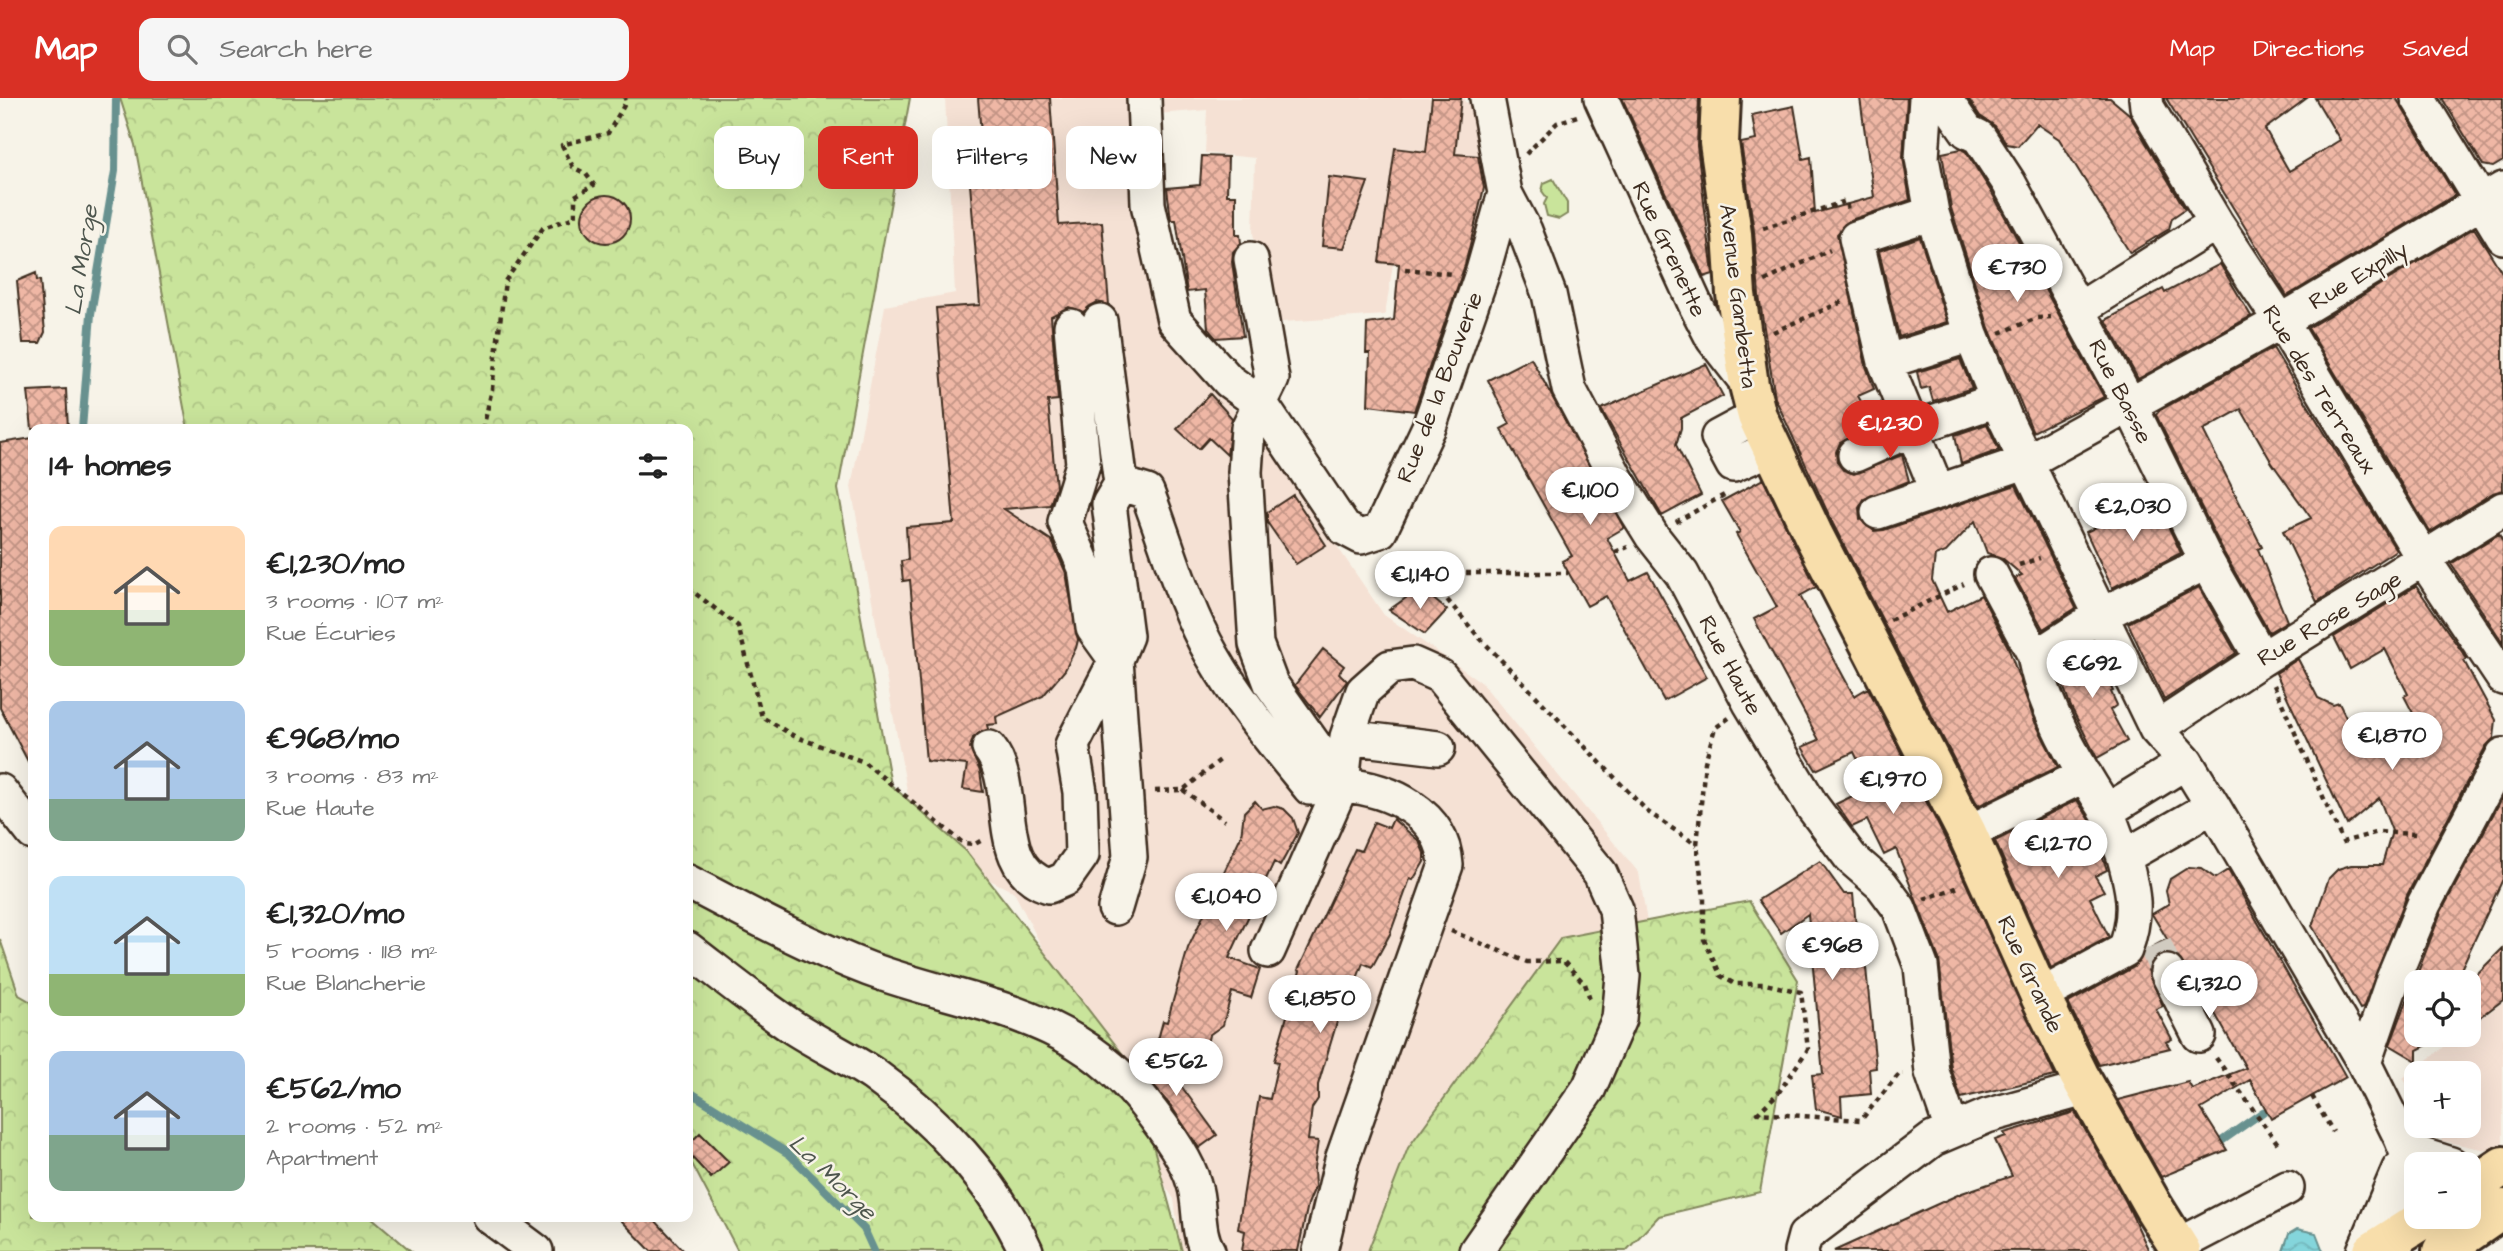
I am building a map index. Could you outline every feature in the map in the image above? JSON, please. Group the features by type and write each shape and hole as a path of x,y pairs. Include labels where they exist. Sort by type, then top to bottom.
{"main road":[{"name":"Avenue Gambetta","path":"1721,98 1719,143 1760,417 1789,486"},
{"name":"Rue Grande","path":"1789,486 1967,833 2040,996 2088,1088 2179,1248"},
{"path":"2442,1251 2485,1198"}],"street":[{"path":"1144,98 1148,204 1174,320 1229,381 1261,404 1344,528 1361,537 1380,531"},
{"name":"Rue Haute","path":"1487,98 1509,199 1549,294 1569,389 1616,478 1652,536 1682,574 1750,703 1812,806 1851,858 1882,885 1899,908 1921,966 1932,1072 1952,1130"},
{"path":"1926,98 1922,158 1932,213 1972,339 1997,400 2041,463 2107,606 2156,729 2186,762 2213,806 2364,1063 2407,1150 2413,1168 2412,1187 2398,1238"},
{"name":"Rue Basse","path":"1944,98 1967,131 1979,137 2009,183 2078,310 2203,559 2262,659"},
{"name":"Rue des Terreaux","path":"2146,98 2147,107 2216,223 2280,322 2424,560 2502,678"},
{"path":"2418,98 2492,196 2503,237"},
{"name":"Rue Grenette","path":"1596,106 1713,339 1760,417"},
{"name":"Rue Expilly","path":"1878,512 2041,463 2492,196"},
{"name":"Rue de la Bouverie","path":"1380,531 1429,427 1509,199"},
{"path":"1932,213 1856,238 1885,362 1915,428 1938,492"},
{"path":"2078,310 2216,223"},
{"path":"1251,258 1272,379 1248,428 1245,472 1256,644 1271,684 1342,784"},
{"path":"989,748 999,759 1008,822 1019,863 1027,875 1040,884 1049,886 1065,879 1082,855 1080,792 1072,745 1116,660 1126,636 1109,505 1121,484 1085,323 1083,464 1065,522 1085,568 1093,628 1116,660 1130,857 1115,908"},
{"path":"1885,362 1972,339"},
{"path":"1855,455 1915,428 1997,400"},
{"path":"1121,484 1147,492 1187,604 1211,654 1248,713 1310,788 1342,784 1402,800 1423,815 1437,831 1445,850 1446,865 1342,1160 1320,1251"},
{"name":"Rue Rose Sage","path":"2156,729 2262,659 2503,509"},
{"path":"2034,654 2051,647 2107,606 2203,559"},
{"path":"1991,574 2034,654 2038,682 2085,775 2107,811 2152,947 2199,1035"},
{"path":"1268,951 1342,784 1347,737 1363,691 1390,667 1413,664 1440,676 1600,873 1616,909 1623,976 1619,1019 1589,1088 1476,1251"},
{"path":"1347,737 1438,748"},
{"path":"2364,1063 2393,979 2424,904 2503,755"},
{"path":"2107,811 2186,762"},
{"path":"1967,833 2085,775"},
{"path":"0,791 28,827"},
{"path":"2124,858 2213,806"},
{"path":"693,885 787,933 870,969 1014,1011 1059,1031 1101,1059 1141,1098 1187,1166 1195,1184 1208,1251"},
{"path":"2040,996 2125,950 2152,947"},
{"path":"693,953 791,1026 874,1076 952,1143 985,1181 1016,1227 1026,1251"},
{"path":"1801,1251 1805,1236 1933,1139 1987,1116 2088,1088"},
{"path":"2407,1150 2413,1152"},
{"path":"2364,1251 2407,1150"},
{"path":"2179,1248 2287,1188"},
{"path":"497,1222 536,1251"}],"path":[{"path":"484,424 492,389 505,281 543,228 575,217 575,196 594,185 586,174 573,167 562,145 608,133 626,102 625,98"},
{"path":"1509,199 1525,155 1558,123 1596,106"},
{"path":"1754,285 1856,238 1846,201 1772,225"},
{"path":"1405,269 1465,275 1480,281"},
{"path":"1762,337 1869,292"},
{"path":"1972,339 2037,318 2069,315 2078,310"},
{"path":"1380,531 1391,536 1421,579 1433,583 1476,634 1648,812 1697,845"},
{"path":"1416,573 1568,573"},
{"path":"693,592 738,626 762,717 794,736 864,762 963,844 975,844 987,838 992,845"},
{"path":"2262,659 2343,842 2378,832 2416,834"},
{"path":"1750,703 1715,728 1705,762 1697,845 1704,897 1704,939 1721,976 1735,984 1765,984 1801,992 1808,1049 1779,1092 1758,1113 1861,1120 1899,1074 1932,1072"},
{"path":"1145,792 1183,790 1220,760"},
{"path":"1183,790 1225,821"},
{"path":"1899,908 1986,878"},
{"path":"1425,920 1527,962 1563,961 1585,984 1595,1013 1619,1019"},
{"path":"2228,1076 2278,1144"},
{"path":"2312,1096 2333,1132"}],"shaded area":[{"path":"945,98 1134,98 1138,126 1066,126 1066,189 1147,189 1167,328 1248,428 1259,432 1384,615 1481,682 1639,873 1652,953 1447,1251 1181,1251 1174,1199 1103,1093 1070,1002 1014,892 917,844 851,487 885,306 955,293 950,189 1052,189 1052,126 946,126"},
{"path":"1159,98 1465,98 1465,102 1475,104 1488,157 1478,240 1465,271 1393,264 1385,315 1268,323 1253,233 1255,158 1205,153 1207,110 1157,114"},
{"path":"2503,1002 2503,1142 2490,1151 2443,1141 2441,1138 2481,1138 2481,1061 2425,1061 2444,1047 2481,1047 2481,1019"}],"green space":[{"path":"120,98 910,98 905,126 818,126 818,189 893,189 838,489 891,785 966,851 1131,1065 1182,1251 738,1251 693,1166 693,424 187,424 135,145"},
{"path":"1553,179 1567,203 1567,214 1559,219 1547,216 1544,204 1547,198 1542,191 1544,183"},
{"path":"1749,901 1798,980 1760,1192 1659,1216 1626,1251 1368,1251 1408,1148 1561,938"},
{"path":"0,939 19,995 28,1000 28,1222 377,1222 411,1251 0,1251"}],"water":[{"path":"2297,1229 2316,1233 2323,1251 2283,1251 2289,1234"}],"building":[{"path":"978,98 1050,98 1052,126 980,126"},
{"path":"1432,98 1461,98 1455,154 1478,156 1484,188 1465,265 1414,411 1368,405 1370,353 1366,353 1367,324 1394,320 1399,264 1379,262 1395,148 1426,152"},
{"path":"1622,98 1699,98 1697,146 1713,274 1704,277"},
{"path":"1860,98 1907,98 1903,157 1910,200 1850,220 1837,234 1866,366 1874,389 1858,396 1874,425 1840,443 1836,452 1837,462 1843,470 1854,474 1902,455 1909,481 1864,499 1859,508 1860,519 1874,531 1884,530 2016,485 2076,608 2043,629 2015,578 2022,575 2002,558 1987,553 1975,521 1946,552 1935,556 1932,580 1947,612 1981,595 2008,647 2035,722 2058,767 1978,806 1833,524 1775,398 1759,296 1754,231 1741,143 1756,140 1752,115 1794,106 1803,159 1811,157 1815,213 1874,197"},
{"path":"1968,98 2110,98 2129,114 2185,209 2172,218 2169,229 2130,253 2059,139 2037,124 2018,146 2007,144 1995,126 1980,116"},
{"path":"2166,98 2307,98 2265,129 2289,171 2340,140 2315,98 2396,98 2455,195 2287,296"},
{"path":"2442,98 2503,98 2503,161 2493,167 2483,165"},
{"path":"1052,126 1059,225 1102,222 1109,305 1097,302 1083,312 1069,307 1051,316 1058,400 1048,401 1056,487 1050,505 1004,509 1052,541 1066,573 1078,640 1065,670 1043,696 996,717 997,724 987,725 988,729 973,738 970,748 980,771 983,792 963,789 967,765 926,761 910,580 903,581 901,561 908,560 906,527 954,523 936,308 980,305 970,189 1052,189"},
{"path":"1961,149 1966,152 1992,193 2104,397 2033,432 1989,328 1951,208 1942,153"},
{"path":"1202,156 1228,157 1227,195 1236,195 1236,235 1240,235 1241,243 1233,252 1232,262 1243,336 1216,338 1208,329 1205,290 1187,292 1176,220 1171,220 1167,188 1200,185"},
{"path":"1329,177 1368,182 1344,248 1322,246"},
{"path":"606,195 623,202 630,219 623,236 606,243 589,236 582,219 589,202"},
{"path":"2474,228 2503,274 2503,490 2493,493 2430,532 2308,328"},
{"path":"1920,237 1947,322 1899,337 1879,251"},
{"path":"2220,264 2251,316 2138,379 2106,320 2163,289 2165,293"},
{"path":"36,273 37,281 40,280 45,332 40,343 23,343 17,281"},
{"path":"2273,348 2396,550 2317,602 2283,531 2311,518 2272,463 2241,409 2203,430 2262,547 2258,549 2287,621 2269,632 2224,553 2156,415 2160,410"},
{"path":"1531,358 1624,528 1607,538 1630,581 1648,572 1707,677 1664,701 1606,596 1587,606 1562,561 1572,556 1501,429 1510,424 1488,380"},
{"path":"1960,359 1972,388 1933,401 1929,387 1921,389 1917,372"},
{"path":"1706,364 1723,396 1681,418 1676,445 1701,495 1662,516 1601,409"},
{"path":"66,389 68,424 31,424 28,391"},
{"path":"1210,394 1232,418 1227,455 1209,438 1199,449 1177,429"},
{"path":"1987,424 1999,450 1961,464 1955,435"},
{"path":"28,439 28,761 0,708 0,443"},
{"path":"1763,479 1816,587 1800,596 1854,696 1868,688 1947,842 2055,1076 1961,1098 1951,1068 1939,959 1896,849 1884,855 1867,820 1852,827 1836,804 1871,787 1854,752 1816,770 1802,747 1819,740 1754,619 1777,607 1736,534 1740,532 1722,501"},
{"path":"1293,495 1326,545 1296,564 1267,522 1267,512"},
{"path":"2155,499 2181,553 2112,588 2086,532"},
{"path":"2499,534 2503,542 2503,643 2451,564"},
{"path":"2416,586 2467,659 2464,661 2496,720 2494,738 2486,746 2407,895 2363,1008 2360,1009 2312,926 2329,878 2338,869 2351,865 2382,865 2392,831 2379,798 2347,825 2276,673 2298,659 2318,698 2333,705 2339,703 2350,726 2368,717 2375,733 2414,715 2404,696 2408,694 2385,649 2350,669 2334,637"},
{"path":"2199,587 2236,653 2164,700 2128,623"},
{"path":"1420,588 1447,610 1425,634 1389,610"},
{"path":"2091,644 2113,691 2111,692 2117,705 2110,710 2127,741 2097,758 2071,707 2056,666"},
{"path":"1323,649 1344,666 1339,673 1347,681 1320,717 1295,685"},
{"path":"2503,796 2503,879 2461,970 2419,970 2441,912"},
{"path":"2077,800 2090,820 2107,870 2095,876 2104,891 2090,898 2109,937 2051,968 1995,841"},
{"path":"1255,801 1262,809 1274,806 1284,809 1293,818 1298,833 1280,866 1274,862 1229,958 1260,969 1251,998 1232,992 1223,1025 1209,1035 1204,1057 1157,1043 1163,1021 1167,1022 1188,948 1241,836 1244,812"},
{"path":"1393,819 1419,841 1424,862 1413,880 1410,879 1390,934 1372,967 1363,963 1348,1002 1340,1012 1318,1085 1318,1099 1312,1108 1308,1140 1318,1141 1314,1168 1315,1187 1308,1204 1298,1251 1242,1251 1245,1231 1238,1229 1259,1097 1270,1099 1278,1062 1274,1061 1300,971 1298,970 1355,849 1361,851 1374,822 1389,828"},
{"path":"1820,861 1844,894 1853,894 1859,959 1865,958 1876,1068 1869,1069 1871,1094 1841,1097 1842,1116 1816,1109 1812,1075 1823,1074 1808,914 1781,933 1758,900"},
{"path":"2189,867 2201,868 2215,878 2228,870 2346,1077 2271,1119 2250,1080 2201,1109 2227,1150 2161,1177 2118,1100 2188,1082 2192,1089 2246,1068 2206,998 2203,1000 2177,956 2167,953 2158,955 2148,970 2163,1006 2156,1009 2172,1039 2166,1042 2170,1048 2099,1065 2068,1003 2134,967 2145,951 2167,939 2152,914 2169,904 2166,891 2170,879"},
{"path":"2503,948 2503,1000 2481,1017 2481,970"},
{"path":"2404,1008 2404,1047 2423,1047 2417,1050 2417,1061 2390,1045"},
{"path":"1154,1049 1217,1135 1199,1148 1171,1106 1135,1065"},
{"path":"2075,1112 2125,1200 2149,1251 1834,1251 1962,1193 2012,1176 1995,1140 2006,1136 2004,1133"},
{"path":"700,1133 729,1162 711,1178 693,1158 693,1140"},
{"path":"623,1222 657,1222 684,1251 651,1251"}],"waterway":[{"name":"La Morge","path":"82,424 91,314 115,171 116,98"},
{"name":"La Morge","path":"693,1094 789,1154 864,1229 874,1251"},
{"name":"La Morge","path":"2223,1140 2263,1112"}],"tunnel":[{"path":"2155,945 2167,972"}]}
